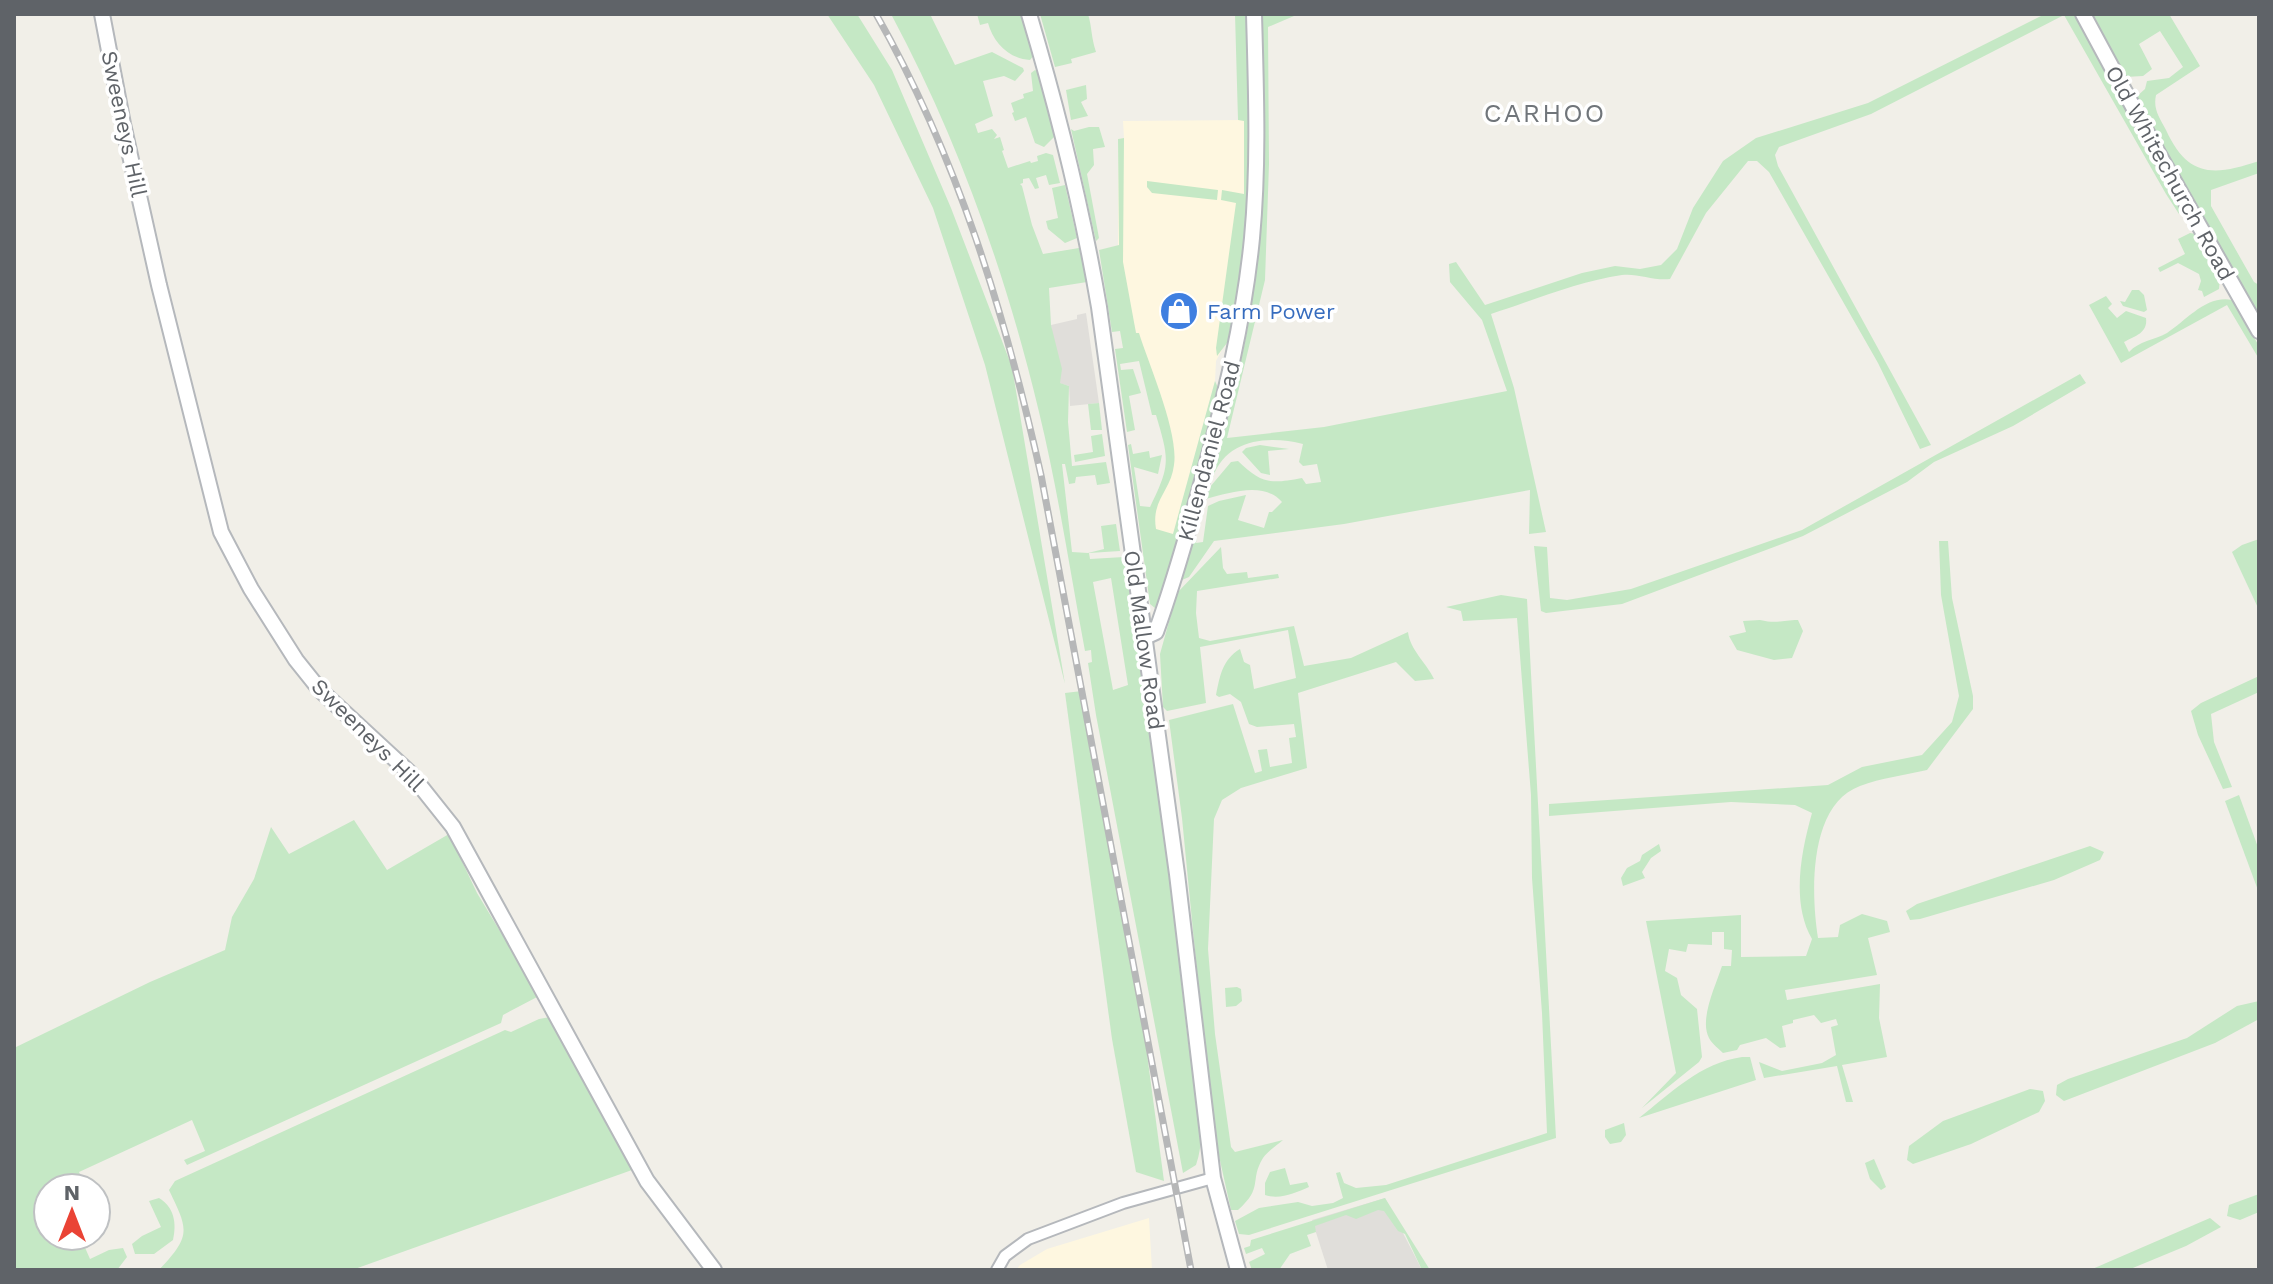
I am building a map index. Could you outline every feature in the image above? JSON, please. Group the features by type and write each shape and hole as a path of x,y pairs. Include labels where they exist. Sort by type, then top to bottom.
{"street":[{"name":"Sweeneys Hill","path":"102,14 159,285 221,532 251,589 296,660 320,690 410,773 453,827 647,1181 714,1270"},
{"name":"Old Mallow Road","path":"1029,14 1061,127 1089,249 1110,375 1177,874 1213,1178 1238,1270"},
{"name":"Killendaniel Road","path":"1143,638 1156,632 1174,584 1221,411 1239,327 1250,261 1254,207 1254,14"},
{"name":"Old Whitechurch Road","path":"2083,14 2259,331"},
{"path":"997,1270 1005,1256 1028,1239 1123,1203 1213,1178"}],"shaded area":[{"name":"Farm Power","path":"1244,120 1244,199 1224,346 1216,361 1215,381 1172,539 1155,536 1150,507 1163,482 1168,455 1118,263 1118,139 1124,138 1123,121"},
{"path":"1086,313 1099,403 1070,406 1069,386 1059,383 1051,325 1077,319 1077,315"},
{"path":"1385,1198 1422,1270 1328,1270 1312,1220"},
{"path":"1149,1218 1152,1270 1016,1270 1047,1249"}],"green space":[{"path":"827,14 857,14 892,70 951,208 1012,367 1065,684 985,365 933,208 874,85"},
{"path":"891,14 930,14 955,65 992,52 1023,68 1024,71 1015,81 1004,76 983,81 993,116 975,124 978,133 992,129 997,135 994,139 1000,137 1008,168 1038,161 1037,156 1046,153 1053,155 1060,183 1049,185 1046,175 1036,178 1039,188 1035,189 1029,178 1023,179 1020,184 1043,254 1079,248 1084,262 1087,282 1049,288 1051,325 1062,369 1060,383 1069,386 1072,466 1106,462 1110,483 1097,485 1095,475 1076,477 1075,483 1069,484 1065,464 1062,464 1072,552 1088,553 1104,549 1101,526 1116,524 1120,551 1089,553 1090,559 1124,557 1174,913 1187,1033 1201,1116 1200,1150 1196,1165 1183,1173 1096,715 1088,663 1092,662 1091,650 1085,651 1039,412 1011,309 978,208 915,61","holes":["1111,578 1128,685 1113,690 1093,582"]},
{"path":"977,14 1023,14 1034,55 1030,60 1009,53 998,43 988,23 980,25"},
{"path":"1040,14 1088,14 1096,52 1055,67"},
{"path":"1235,14 1248,14 1249,196 1242,276 1230,339 1217,356 1236,203 1221,200 1222,190 1244,194 1244,121 1238,120"},
{"path":"1261,14 1294,16 1268,27 1269,164 1265,280 1227,438 1324,427 1507,391 1482,320 1450,282 1449,264 1456,262 1485,305 1582,273 1615,266 1640,269 1661,265 1677,249 1693,208 1723,161 1756,138 1868,103 2045,14 2076,14 2179,205 2179,214 2064,15 1871,114 1779,147 1775,155 1778,166 1931,445 1920,449 1878,363 1769,172 1757,161 1748,161 1706,213 1670,279 1628,275 1606,278 1491,314 1514,388 1546,532 1529,534 1530,490 1344,524 1214,541 1189,577 1182,580 1193,541 1197,538 1196,543 1203,542 1208,506 1246,495 1238,520 1264,528 1269,512 1282,502 1275,496 1256,490 1206,499 1210,487 1231,462 1238,461 1267,480 1302,478 1306,484 1321,482 1317,464 1303,466 1299,462 1303,444 1276,440 1238,447 1209,478 1237,378 1255,276 1263,145"},
{"path":"2092,14 2169,14 2200,66 2156,95 2157,113 2174,146 2193,165 2204,169 2229,169 2259,161 2259,173 2211,190 2211,206 2254,282 2259,285 2259,315 2135,98 2145,89 2147,81 2169,78 2183,67 2160,31 2139,44 2152,69 2143,76 2125,77"},
{"path":"1035,70 1040,73 1056,135 1044,147 1035,143 1026,117 1015,121 1012,113 1011,103 1033,91 1031,73"},
{"path":"1086,85 1087,99 1081,102 1088,116 1071,120 1066,90"},
{"path":"1099,127 1105,147 1093,149 1094,165 1087,174 1099,238 1096,241 1071,129"},
{"path":"1124,138 1123,262 1136,333 1139,333 1162,399 1174,451 1172,474 1156,510 1156,529 1173,534 1215,381 1219,390 1158,607 1155,608 1150,604 1128,445 1131,444 1133,454 1149,451 1150,458 1162,455 1158,474 1134,467 1140,506 1150,507 1165,471 1164,442 1156,415 1152,415 1139,361 1120,364 1121,370 1133,369 1141,393 1129,396 1135,430 1127,432 1115,349 1123,348 1120,331 1112,332 1099,250 1119,245 1118,139"},
{"path":"1147,181 1218,190 1217,200 1152,193"},
{"path":"1065,185 1077,238 1065,243 1048,229 1046,221 1058,218 1052,188"},
{"path":"2190,233 2196,234 2220,278 2219,289 2204,297 2198,290 2201,281 2199,274 2178,263 2160,272 2158,268 2185,254 2178,239"},
{"path":"2132,290 2139,290 2144,295 2147,310 2144,312 2123,306 2120,301 2125,302"},
{"path":"2106,296 2112,304 2108,308 2117,318 2126,311 2146,318 2143,331 2124,342 2129,352 2167,333 2205,305 2223,299 2232,300 2259,346 2259,359 2227,305 2121,363 2089,305"},
{"path":"2080,374 2086,383 2013,426 1934,462 1907,482 1803,536 1622,604 1546,613 1541,611 1534,546 1547,547 1550,598 1567,600 1631,589 1802,530"},
{"path":"1099,403 1102,430 1091,430 1088,404"},
{"path":"1102,434 1105,456 1075,462 1074,455 1093,452 1091,436"},
{"path":"1260,445 1289,449 1268,451 1270,475 1261,473 1242,452"},
{"path":"2259,539 2259,610 2232,552"},
{"path":"1939,541 1948,541 1952,598 1973,696 1973,709 1927,770 1860,786 1843,796 1822,831 1814,898 1818,938 1838,937 1840,925 1862,914 1887,921 1890,932 1868,938 1877,975 1785,990 1787,1000 1880,984 1879,1018 1887,1057 1842,1065 1853,1102 1846,1102 1837,1066 1764,1078 1759,1062 1782,1071 1822,1063 1836,1055 1831,1027 1838,1025 1836,1019 1821,1023 1814,1015 1782,1026 1786,1047 1780,1048 1766,1038 1723,1053 1709,1038 1706,1021 1722,966 1731,966 1732,950 1724,949 1724,932 1712,932 1712,945 1688,944 1686,952 1669,949 1665,971 1677,978 1681,995 1697,1009 1702,1057 1642,1108 1676,1073 1646,921 1741,915 1741,957 1806,956 1812,939 1802,910 1800,877 1812,813 1795,805 1731,802 1549,816 1549,804 1828,785 1862,767 1922,755 1952,722 1959,696 1941,595"},
{"path":"1221,547 1223,568 1227,574 1247,572 1248,578 1278,574 1279,578 1197,591 1199,638 1210,641 1294,626 1304,666 1351,658 1408,632 1412,645 1434,679 1415,681 1396,662 1298,693 1307,768 1241,788 1222,800 1214,819 1208,949 1215,1034 1231,1147 1235,1152 1283,1140 1263,1158 1254,1190 1238,1210 1231,1210 1219,1156 1169,720 1233,704 1255,773 1262,771 1258,750 1267,749 1270,767 1292,763 1289,738 1296,737 1294,724 1257,727 1249,724 1241,702 1230,694 1216,695 1226,663 1240,649 1244,662 1250,665 1254,689 1296,678 1288,630 1200,647 1206,703 1167,711 1163,707 1160,654 1177,593"},
{"path":"1501,595 1527,599 1556,1138 1249,1235 1239,1234 1235,1221 1259,1208 1298,1202 1312,1206 1343,1198 1336,1173 1340,1172 1344,1183 1356,1188 1386,1185 1547,1133 1532,878 1531,795 1517,618 1463,621 1461,611 1446,607"},
{"path":"1798,620 1803,631 1792,658 1774,660 1737,650 1729,636 1746,632 1743,621"},
{"path":"2259,676 2259,692 2211,714 2214,742 2232,787 2223,789 2198,735 2191,711 2201,703"},
{"path":"1082,691 1140,1002 1164,1181 1136,1172 1112,1039 1065,693"},
{"path":"2239,795 2259,850 2259,893 2225,801"},
{"path":"354,820 387,870 449,834 477,893 539,996 503,1015 501,1023 187,1165 184,1160 205,1151 192,1120 79,1172 32,1172 32,1252 87,1252 90,1259 123,1248 127,1257 117,1270 14,1270 14,1048 150,982 225,950 232,917 254,879 271,827 289,854"},
{"path":"1659,844 1661,851 1651,858 1642,872 1645,878 1623,886 1621,878 1627,868"},
{"path":"2090,846 2104,852 2100,860 2054,880 1920,919 1910,920 1906,911 1917,904"},
{"path":"1225,988 1241,989 1242,1001 1236,1006 1226,1007"},
{"path":"2259,1001 2259,1019 2215,1043 2064,1101 2056,1095 2057,1085 2068,1079 2187,1038 2237,1006"},
{"path":"550,1017 632,1170 352,1270 159,1270 177,1248 184,1232 169,1190 175,1181 505,1030 511,1032"},
{"path":"1750,1057 1756,1080 1639,1118 1699,1072"},
{"path":"2030,1089 2043,1091 2045,1101 2039,1112 1971,1144 1913,1164 1907,1160 1909,1146 1943,1121"},
{"path":"1624,1123 1626,1135 1621,1142 1610,1144 1605,1130"},
{"path":"1874,1159 1886,1187 1881,1190 1870,1179 1865,1163"},
{"path":"1285,1168 1290,1185 1307,1182 1309,1187 1282,1196 1265,1195 1265,1183 1270,1172"},
{"path":"2259,1194 2259,1212 2240,1220 2227,1216 2229,1205"},
{"path":"159,1198 173,1216 173,1240 154,1254 135,1254 132,1244 161,1227 149,1201"},
{"path":"1385,1198 1430,1270 1422,1270 1405,1234 1398,1231 1384,1211 1378,1210 1356,1219 1346,1215 1315,1226 1316,1232 1307,1235 1311,1246 1290,1254 1279,1270 1252,1270 1249,1262 1265,1254 1262,1248 1246,1254 1244,1248 1250,1246 1251,1240"},
{"path":"2210,1218 2221,1227 2186,1246 2128,1270 2090,1270"}],"railway":[{"path":"876,14 905,69 955,181 1012,355 1041,475 1191,1270"}],"place":[{"name":"Farm Power","path":"1179,311"}],"district":[{"name":"CARHOO","path":"1545,113"}]}
